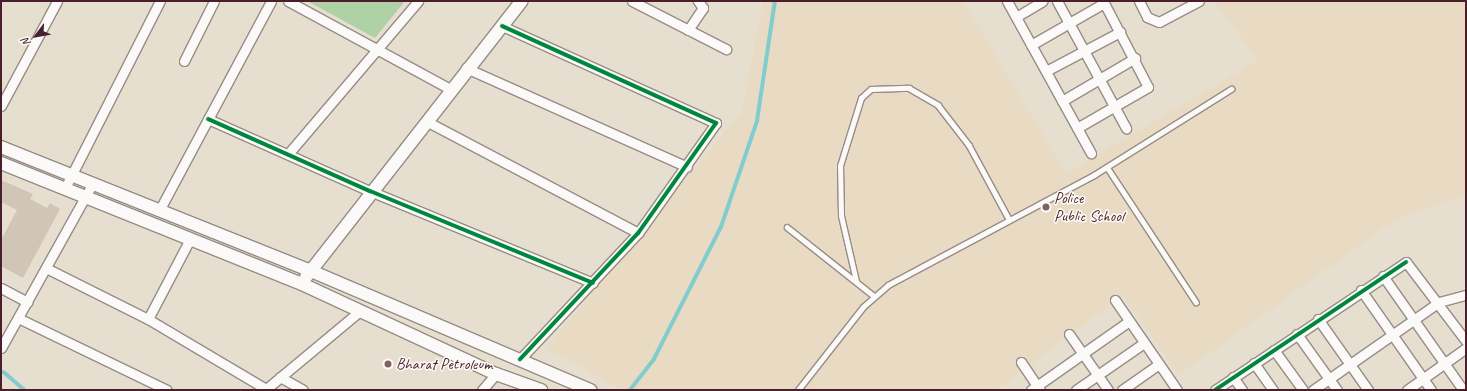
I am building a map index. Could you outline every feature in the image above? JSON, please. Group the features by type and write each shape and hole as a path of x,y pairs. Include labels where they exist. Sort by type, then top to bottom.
{"main road":[{"path":"302,284 309,270 370,191 466,68 522,1"},
{"path":"1,147 160,209 309,270 590,390"},
{"path":"1,163 302,284 361,310 496,374 541,390"}],"street":[{"path":"1,106 57,1"},
{"path":"65,188 70,174 160,1"},
{"path":"184,61 214,1"},
{"path":"160,209 271,1"},
{"path":"288,1 450,89"},
{"path":"288,154 418,1"},
{"path":"632,1 726,49"},
{"path":"688,30 703,8 698,1"},
{"path":"1007,1 1092,153"},
{"path":"1016,17 1043,1"},
{"path":"1057,1 1126,128"},
{"path":"1139,1 1147,17 1159,22 1199,1"},
{"path":"1031,45 1104,2 1135,58 1148,87 1115,108 1077,128"},
{"path":"502,26 716,124 638,233 593,283 520,359"},
{"path":"1046,71 1120,32"},
{"path":"1062,101 1135,58"},
{"path":"466,68 686,167"},
{"path":"208,119 370,191 593,283"},
{"path":"426,121 638,233"},
{"path":"1,348 88,197 93,183"},
{"path":"148,319 190,239"},
{"path":"1215,390 1402,263 1411,263 1466,341"},
{"path":"46,268 148,319 265,390 361,310"},
{"path":"1383,276 1463,390"},
{"path":"1,288 27,302"},
{"path":"1361,290 1431,390"},
{"path":"1313,390 1439,302 1466,295"},
{"path":"1115,300 1159,364 1173,389"},
{"path":"18,318 167,390"},
{"path":"1318,319 1368,390"},
{"path":"1021,362 1036,389 1129,321"},
{"path":"1069,334 1108,390"},
{"path":"1297,334 1337,390"},
{"path":"1076,390 1144,343"},
{"path":"1407,390 1466,348"},
{"path":"1274,350 1303,390"},
{"path":"1254,363 1273,390"},
{"path":"1122,390 1159,364"},
{"path":"482,390 496,374"},
{"path":"280,378 303,390"},
{"path":"1233,378 1242,390"}],"lane":[{"path":"856,282 840,216 840,166 861,98 871,89 908,88 938,105 969,145 1009,219"},
{"path":"798,390 874,296 935,257 1107,167 1231,89"},
{"path":"1107,167 1196,302"},
{"path":"787,227 874,296"}],"shaded area":[{"name":"Police Public School","path":"763,1 963,1 1066,173 1258,60 1214,1 1466,1 1466,195 1395,220 1179,375 1123,296 997,390 622,390 546,348 742,111"}],"green space":[{"path":"307,1 405,1 375,38"}],"building":[{"path":"1,180 33,194 30,199 47,208 50,203 60,209 23,278 1,266 1,240 17,210 1,202"}],"waterway":[{"path":"630,390 654,359 721,227 757,121 775,1"},
{"path":"4,372 25,390"}],"cycle path":[{"path":"502,26 716,123 638,233 520,359"},
{"path":"208,119 370,191 593,283"},
{"path":"1215,390 1406,262"}],"place":[{"name":"Police Public School","path":"1046,207"},
{"name":"Bharat Petroleum","path":"388,364"}]}
